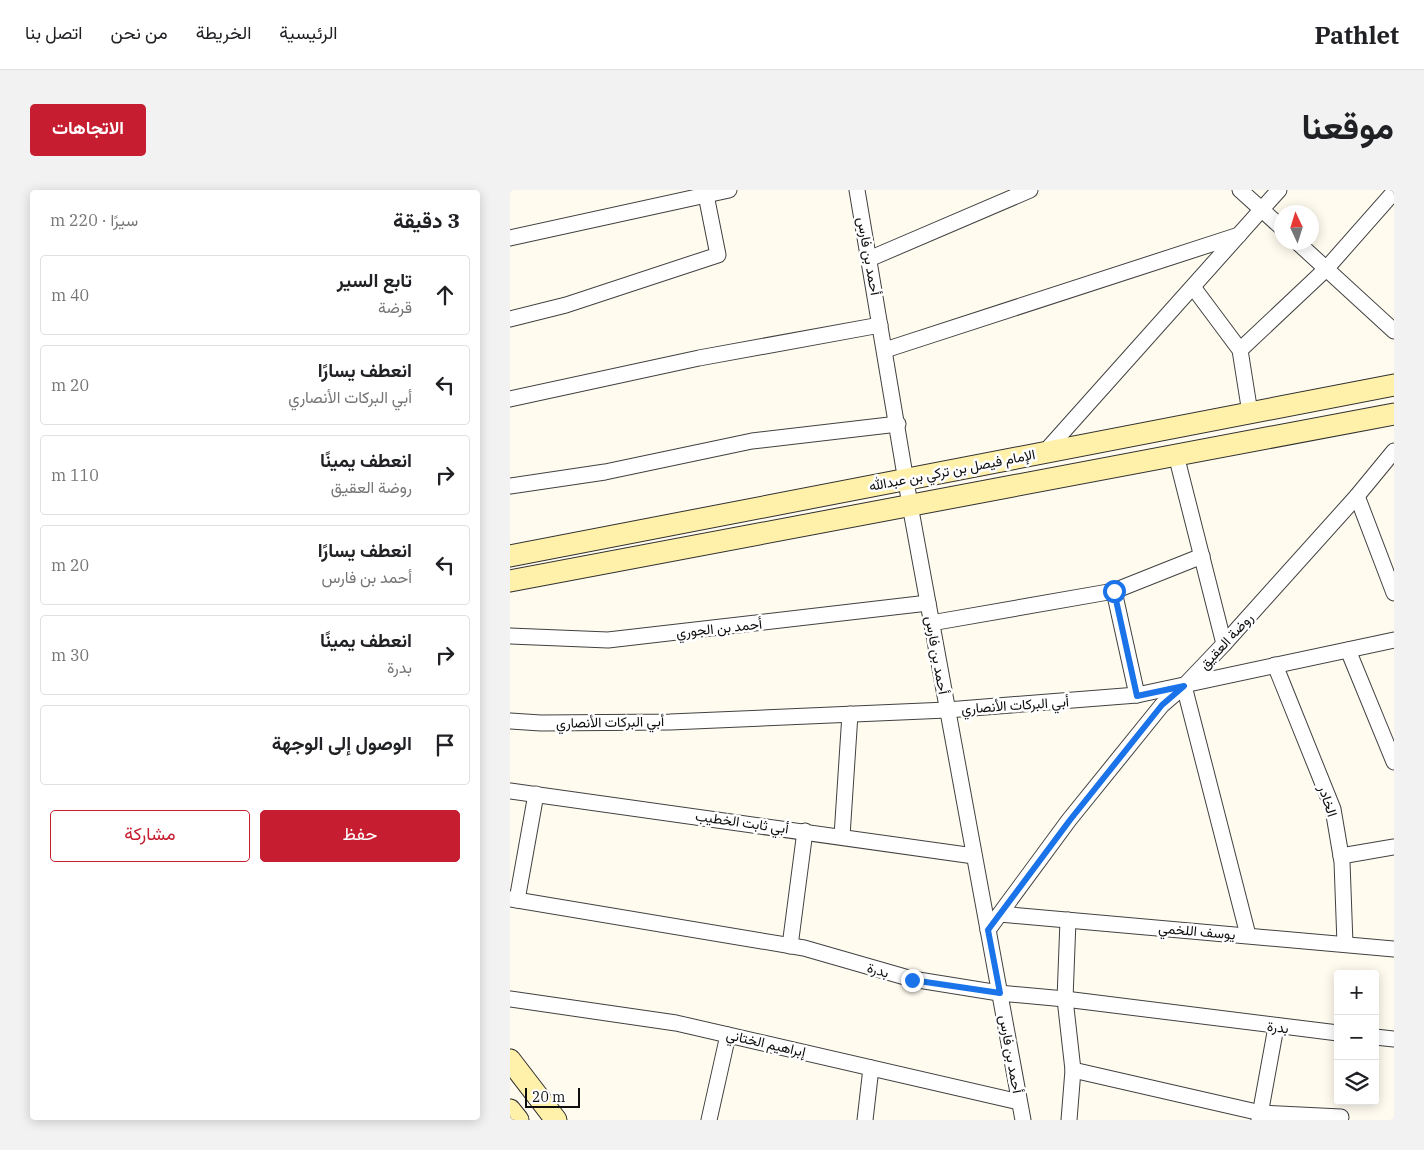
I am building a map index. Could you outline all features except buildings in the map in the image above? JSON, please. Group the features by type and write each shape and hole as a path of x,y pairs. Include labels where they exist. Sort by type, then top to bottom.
{"main road":[{"name":"الإمام فيصل بن تركي بن عبدالله","path":"510,556 1394,385"},
{"name":"الإمام فيصل بن تركي بن عبدالله","path":"510,581 1394,414"},
{"path":"510,1060 556,1120"},
{"path":"510,1110 517,1120"}],"street":[{"path":"510,238 729,190"},
{"name":"أحمد بن فارس","path":"857,190 898,424 910,506 1023,1120"},
{"path":"1240,190 1274,221"},
{"path":"1044,453 1279,190"},
{"path":"869,259 1024,191"},
{"path":"1240,350 1326,269 1394,192"},
{"path":"510,319 566,305 718,255 706,195"},
{"path":"885,350 1239,235"},
{"path":"1306,250 1394,331"},
{"path":"1193,287 1240,350 1250,413"},
{"path":"510,399 699,358 880,325"},
{"path":"510,486 605,472 752,441 898,424"},
{"name":"روضة العقيق","path":"988,930 1070,820 1162,705 1184,686 1224,644 1357,496 1394,451"},
{"path":"1176,455 1224,644"},
{"path":"1357,496 1394,593"},
{"path":"931,623 1114,591 1202,556"},
{"path":"1114,591 1137,696"},
{"name":"أحمد بن الجوري","path":"510,636 608,640 928,603"},
{"name":"أبي البركات الأنصاري","path":"510,721 541,723 670,722 947,710 1137,696 1394,640"},
{"path":"1348,650 1394,762"},
{"name":"الخادر","path":"1275,665 1333,809 1341,856 1345,944"},
{"path":"1184,686 1248,935"},
{"path":"842,836 850,714"},
{"name":"أبي ثابت الخطيب","path":"510,791 974,856"},
{"path":"514,899 536,794"},
{"path":"790,946 805,831"},
{"path":"1341,856 1394,847"},
{"name":"بدرة","path":"514,899 790,946 912,980 1000,993 1065,999 1276,1027 1334,1033"},
{"name":"يوسف اللخمي","path":"1000,914 1394,949"},
{"path":"1068,920 1065,999 1073,1070 1069,1120"},
{"name":"إبراهيم الختاني","path":"510,999 666,1021 1019,1102"},
{"path":"1260,1116 1276,1027"},
{"path":"709,1120 728,1034"},
{"path":"1379,1037 1394,1039"},
{"path":"865,1120 872,1068"},
{"path":"1073,1070 1260,1116 1341,1117"},
{"path":"510,1118 517,1120"}],"route":[{"path":"912,980 1000,993 988,930 1070,820 1162,705 1184,686 1137,696 1114,591"}]}
